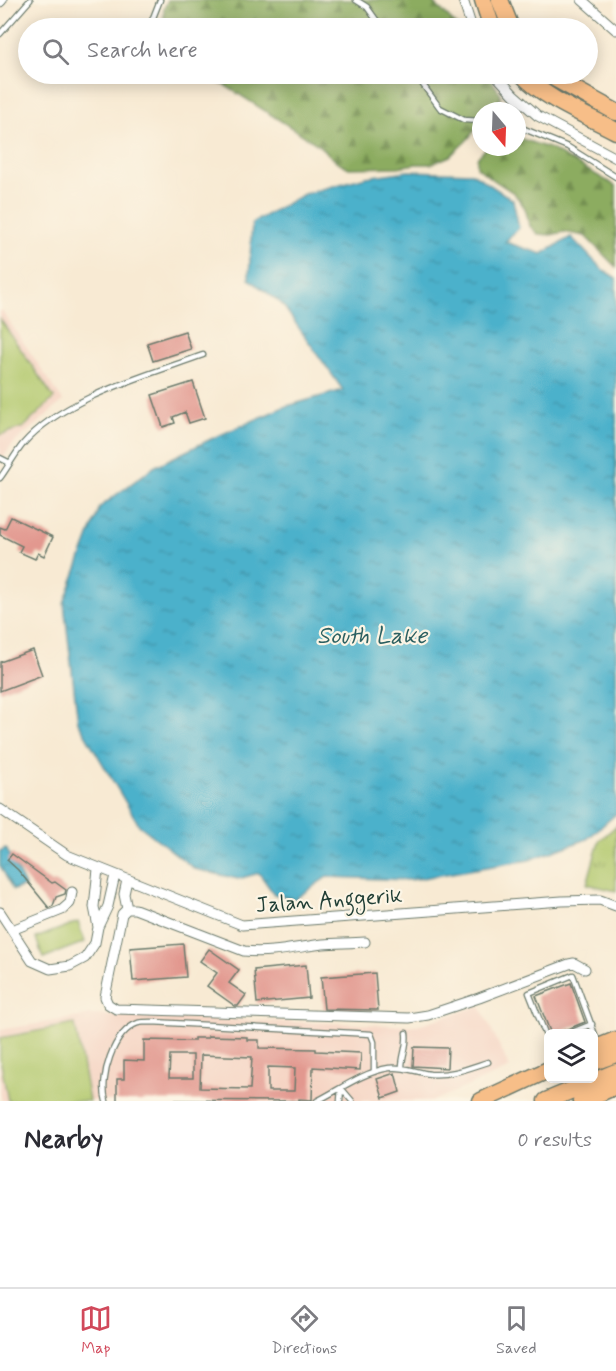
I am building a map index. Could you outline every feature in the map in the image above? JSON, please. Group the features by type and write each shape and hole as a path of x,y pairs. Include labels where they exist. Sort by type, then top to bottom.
{"highway":[{"path":"483,0 489,18"},
{"path":"500,0 507,18"},
{"path":"533,84 546,94 616,131"},
{"path":"565,84 616,112"},
{"path":"598,1051 616,1040"},
{"path":"598,1053 616,1054"},
{"path":"482,1101 544,1072"},
{"path":"546,1101 616,1072"},
{"path":"502,1101 544,1083"},
{"path":"581,1101 616,1086"}],"street":[{"path":"463,0 469,18"},
{"path":"582,0 616,30"},
{"path":"504,84 538,116 616,158"},
{"name":"Jalan Anggerik","path":"0,809 67,855 242,925 562,901 600,900 616,906"},
{"path":"98,868 94,907 98,927"},
{"path":"0,912 32,961 50,969 70,966 85,958 95,943 98,927 108,906 115,875"},
{"path":"127,880 123,894 127,909"},
{"path":"12,930 62,910 70,903 72,892"},
{"path":"365,942 270,952 244,951 135,909 127,909 122,914 105,997 108,1004 116,1009 418,1017 489,994 569,964 574,963 585,969"},
{"path":"598,1050 616,1030"}],"lane":[{"path":"0,34 30,0"},
{"path":"153,18 160,0"},
{"path":"356,0 366,7 374,18"},
{"path":"422,84 440,108 464,120 472,120"},
{"path":"526,130 568,147 616,177"},
{"path":"0,478 23,443 45,424 73,406 102,392 203,355"},
{"path":"0,458 10,463"},
{"path":"544,1029 529,993 573,975 593,1029"},
{"path":"106,1101 104,1096 105,1071 113,1049 130,1027 139,1023 371,1034 374,1042 374,1072"},
{"path":"580,1029 592,1024"},
{"path":"402,1067 406,1033"},
{"path":"317,1101 374,1072 388,1068 402,1067 430,1074 447,1073 488,1062"},
{"path":"340,1101 341,1088"},
{"path":"341,1088 352,1101"}],"shaded area":[{"path":"0,308 63,401 13,444 0,462"},
{"path":"480,1006 510,1068 433,1101 2,1101 0,1093 0,1030 92,1015 414,1026"}],"green space":[{"path":"168,0 431,0 449,18 164,18 164,9"},
{"path":"221,84 494,84 500,93 501,98 498,102 472,102 472,134 450,156 431,164 349,168 336,161 317,144"},
{"path":"526,140 551,149 616,186 616,267 585,236 564,232 551,235 538,234 530,226 525,208 514,193 477,167 479,156 526,156"},
{"path":"0,319 54,398 24,427 0,435"},
{"path":"616,826 616,891 587,884 599,841"},
{"path":"78,922 85,942 43,958 36,938"},
{"path":"75,1024 89,1101 8,1101 0,1058 0,1038"}],"water":[{"name":"South Lake","path":"408,171 472,173 513,200 519,228 505,242 542,254 571,237 603,270 616,278 616,814 587,839 529,860 410,880 327,877 295,899 274,894 259,873 238,879 195,869 139,825 78,722 64,603 100,507 154,467 209,440 284,407 343,390 282,304 249,279 252,223 304,194 366,177"},
{"path":"6,848 25,886 13,890 0,865 0,851"}],"building":[{"path":"185,331 191,349 153,361 147,343"},
{"path":"193,382 205,418 189,423 185,412 173,417 175,423 163,427 152,395"},
{"path":"11,517 53,537 44,556 38,553 35,559 19,552 22,546 0,535 0,527 5,529"},
{"path":"33,650 42,675 0,691 0,662"},
{"path":"12,854 52,883 55,882 66,890 65,894 56,897 53,906 49,908 7,860"},
{"path":"183,944 186,977 133,981 130,948"},
{"path":"209,949 239,970 229,983 246,995 238,1006 207,986 217,973 200,961"},
{"path":"306,965 309,998 257,1003 254,970"},
{"path":"375,973 378,1010 324,1009 321,977"},
{"path":"571,983 585,1022 568,1029 549,1029 536,996"},
{"path":"208,1036 247,1037 247,1040 259,1040 259,1048 361,1053 360,1070 313,1067 312,1100 117,1101 117,1079 124,1079 124,1060 144,1061 144,1040 194,1041 194,1038 208,1038","holes":["170,1055 193,1055 193,1078 169,1078","201,1055 252,1057 250,1089 200,1088","268,1067 295,1068 294,1091 268,1091"]},
{"path":"414,1047 448,1048 447,1068 413,1066"},
{"path":"395,1073 400,1092 383,1098 377,1079"}]}
